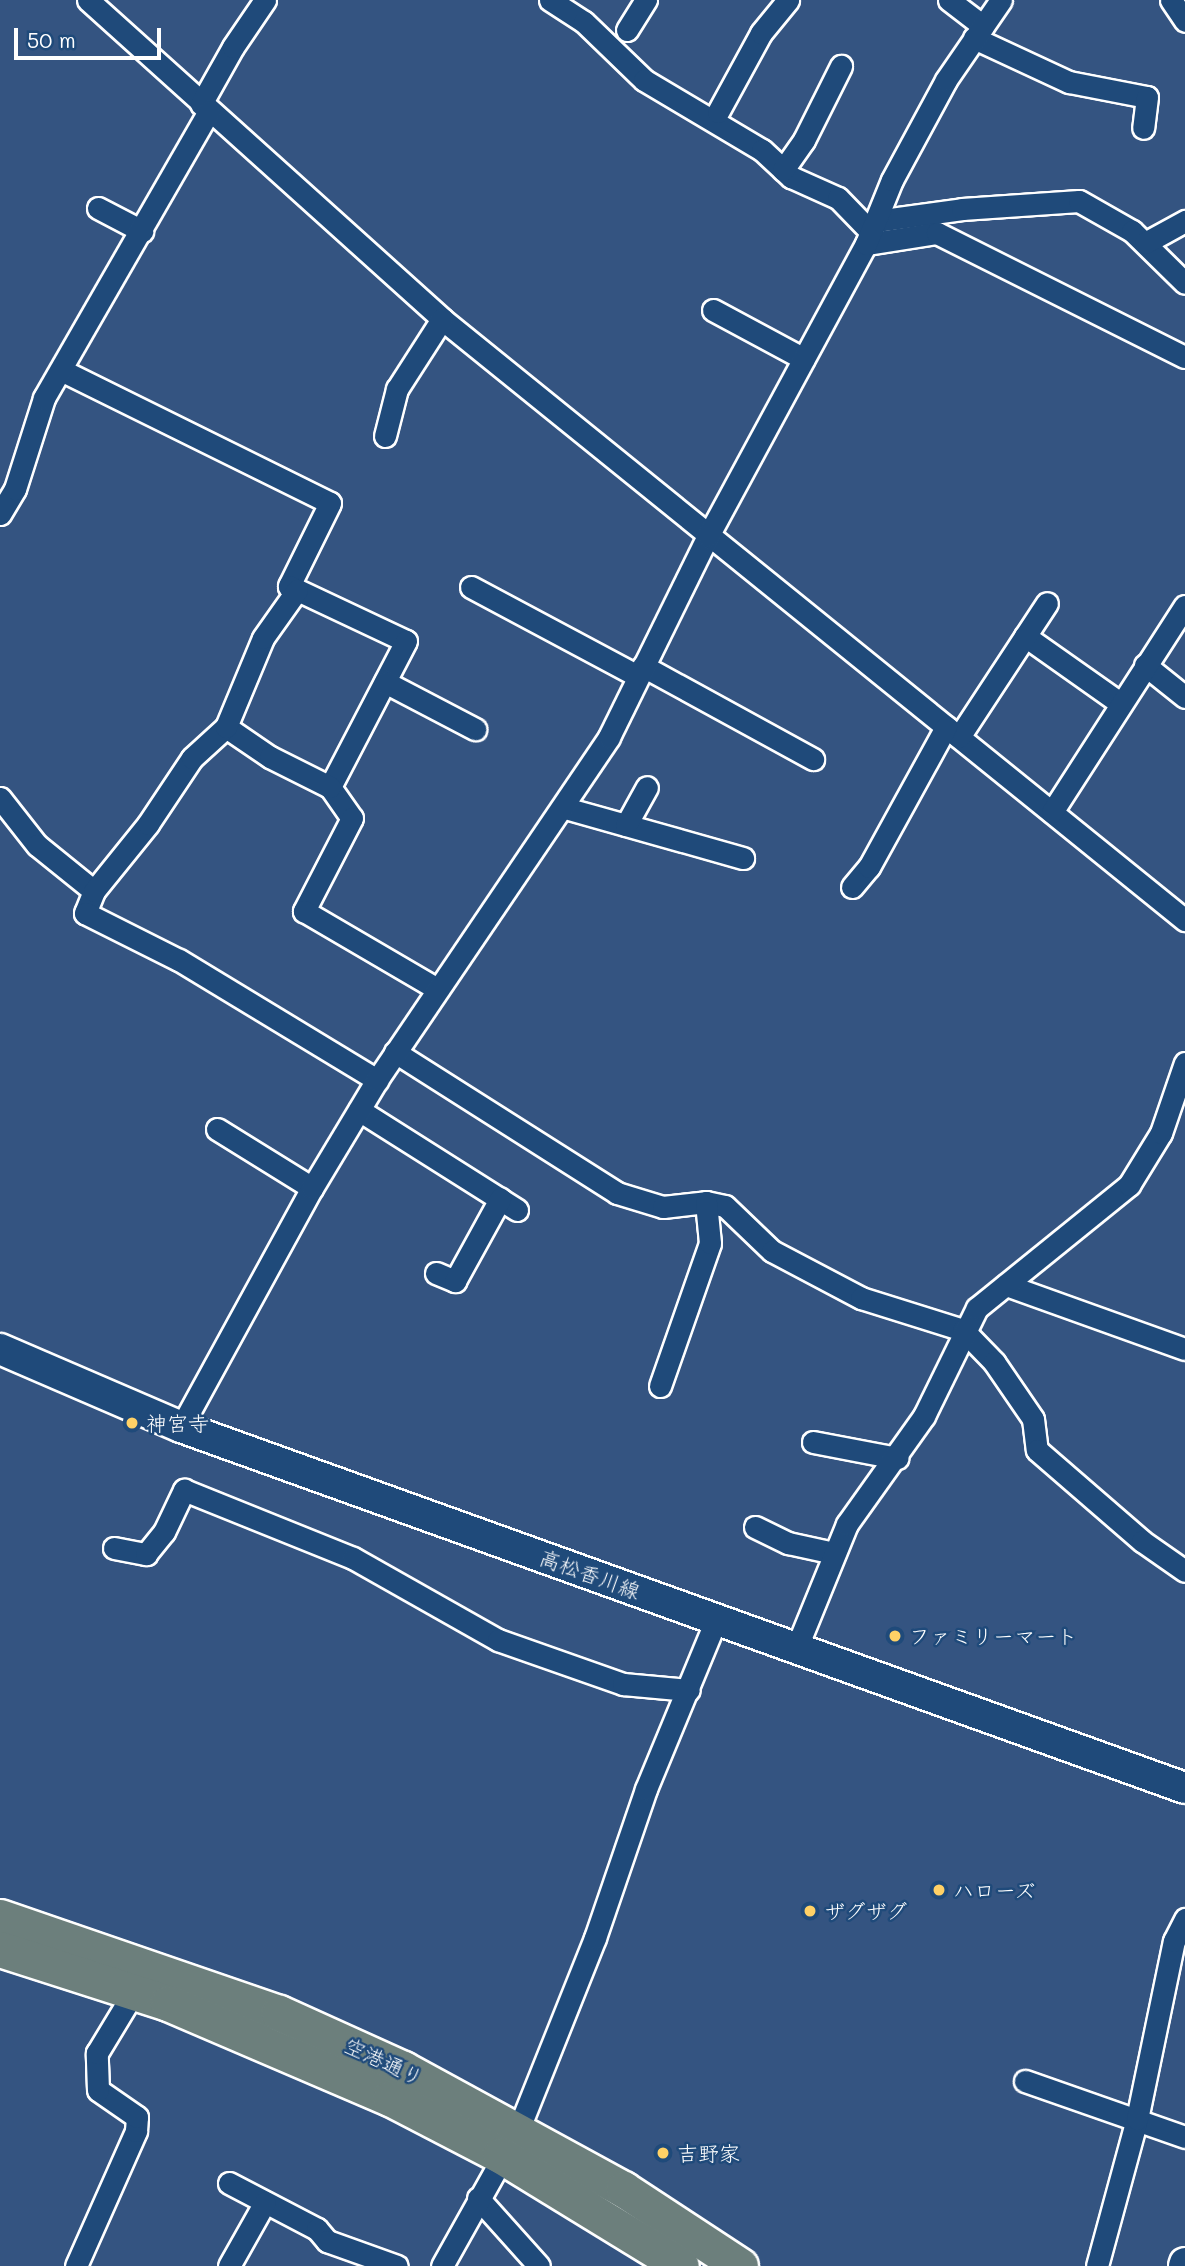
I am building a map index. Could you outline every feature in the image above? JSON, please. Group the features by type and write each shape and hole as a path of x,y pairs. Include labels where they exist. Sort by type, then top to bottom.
{"highway":[{"name":"空港通り","path":"0,1917 279,2012 510,2142 681,2266"},
{"name":"空港通り","path":"0,1949 134,1992 277,2046 623,2189 740,2266"}],"main road":[{"name":"高松香川線","path":"0,1349 181,1427 1185,1788"}],"street":[{"path":"88,0 442,319 1185,920"},
{"path":"0,514 15,489 44,398 142,231 233,47 265,0"},
{"path":"550,0 584,22 644,79 762,150 783,170 838,198 871,232 937,233 1185,357"},
{"path":"627,30 646,0"},
{"path":"718,112 761,33 788,0"},
{"path":"949,0 979,32 1069,82 1147,97 1143,128"},
{"path":"181,1427 312,1188 377,1080 436,988 565,808 609,737 708,536 871,232 946,80 1001,0"},
{"path":"1171,0 1185,20"},
{"path":"783,170 804,140 841,66"},
{"path":"871,232 975,207 1079,201 1132,231 1185,283"},
{"path":"99,208 142,231"},
{"path":"1145,243 1185,221"},
{"path":"713,310 804,359"},
{"path":"385,436 397,389 442,319"},
{"path":"61,370 330,503 289,586 406,642 330,787"},
{"path":"471,587 813,759"},
{"path":"297,590 263,638 226,727 192,758 148,824 94,891 85,913 179,960 377,1080"},
{"path":"852,887 869,867 952,732 1047,603"},
{"path":"1052,813 1120,703 1185,606"},
{"path":"1025,636 1120,703"},
{"path":"1145,665 1185,697"},
{"path":"385,682 475,729"},
{"path":"226,727 270,757 330,787 352,818 304,911 436,988"},
{"path":"626,825 647,787"},
{"path":"0,799 37,845 94,891"},
{"path":"565,808 743,858"},
{"path":"395,1052 617,1192 663,1208 706,1202 725,1206 772,1251 861,1298 963,1330 994,1362 1032,1419 1037,1450 1142,1541 1185,1571"},
{"path":"796,1649 847,1524 897,1458 924,1416 963,1330 978,1308 1129,1185 1161,1133 1185,1063"},
{"path":"359,1110 509,1205 455,1281 436,1273"},
{"path":"216,1129 312,1188"},
{"path":"660,1386 710,1243 706,1202"},
{"path":"1006,1285 1185,1349"},
{"path":"813,1442 897,1458"},
{"path":"114,1548 146,1554 164,1532 184,1490 353,1558 498,1640 623,1684 689,1690"},
{"path":"755,1527 788,1543 834,1553"},
{"path":"442,2266 510,2142 596,1938 646,1789 716,1620"},
{"path":"1097,2266 1137,2119 1174,1941 1185,1919"},
{"path":"76,2266 136,2131 136,2117 97,2091 97,2053 134,1992"},
{"path":"1025,2081 1185,2137"},
{"path":"229,2183 317,2229 327,2241 397,2266"},
{"path":"478,2197 539,2266"},
{"path":"229,2266 265,2202"}],"place":[{"name":"神宮寺","path":"132,1423"},
{"name":"ファミリーマート","path":"895,1636"},
{"name":"ハローズ","path":"939,1890"},
{"name":"ザグザグ","path":"810,1911"},
{"name":"吉野家","path":"663,2153"}]}
